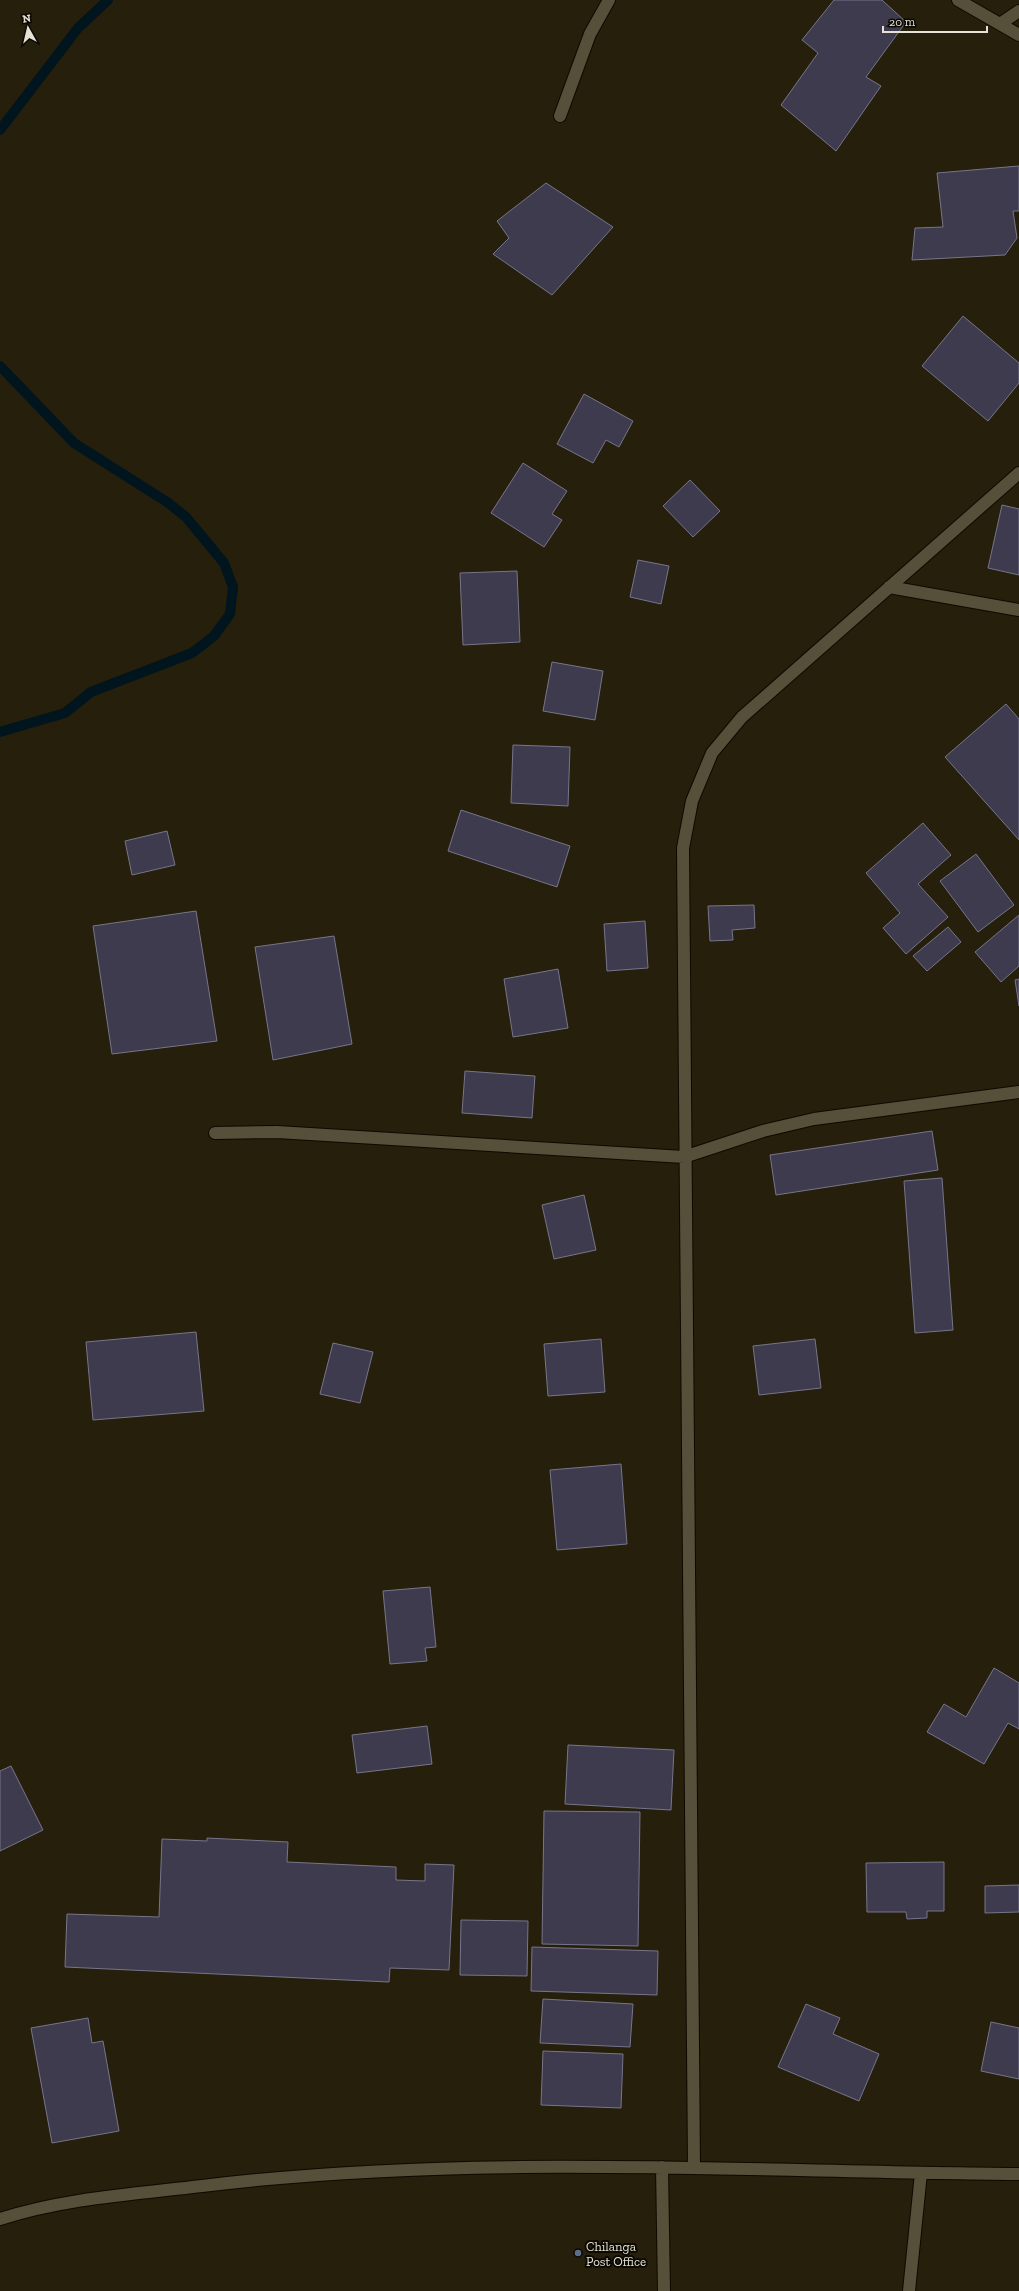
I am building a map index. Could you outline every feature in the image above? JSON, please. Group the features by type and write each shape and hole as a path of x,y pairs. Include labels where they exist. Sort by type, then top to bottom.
{"street":[{"path":"560,116 590,34 609,0"},
{"path":"958,0 1019,35"},
{"path":"1000,24 1019,11"},
{"path":"694,2168 684,1157 683,848 692,801 712,752 742,716 1019,473"},
{"path":"889,587 1019,610"},
{"path":"215,1133 277,1132 684,1157 763,1131 814,1119 1019,1092"},
{"path":"0,2219 76,2201 260,2179 484,2167 662,2167 1019,2174"},
{"path":"662,2167 664,2291"},
{"path":"909,2291 921,2173"}],"building":[{"path":"834,0 882,0 906,22 866,77 881,86 836,151 781,105 818,53 802,40"},
{"path":"1019,166 1019,211 1013,211 1017,238 1005,255 912,260 915,228 943,227 937,173"},
{"path":"546,183 613,227 552,295 493,254 509,238 497,221"},
{"path":"963,316 1019,363 1019,383 988,421 922,366"},
{"path":"584,394 633,421 619,447 606,440 593,463 557,444"},
{"path":"523,463 567,491 552,514 562,520 544,547 491,513"},
{"path":"690,480 720,511 693,537 663,506"},
{"path":"1002,505 1019,509 1019,575 988,568"},
{"path":"638,560 669,566 661,604 630,597"},
{"path":"517,571 520,642 463,645 460,573"},
{"path":"552,662 603,671 595,720 543,711"},
{"path":"1006,704 1019,719 1019,840 945,757"},
{"path":"513,745 570,747 568,806 511,803"},
{"path":"461,810 570,846 557,887 448,851"},
{"path":"923,823 951,855 918,884 948,917 906,954 883,928 900,913 866,873"},
{"path":"167,831 175,865 132,875 125,841"},
{"path":"976,854 1014,905 978,932 940,881"},
{"path":"754,905 755,928 732,930 733,940 710,941 708,906"},
{"path":"196,911 217,1041 112,1054 93,926"},
{"path":"1019,915 1019,966 1001,982 975,952"},
{"path":"645,921 648,968 607,971 604,924"},
{"path":"948,927 961,942 927,971 913,956"},
{"path":"334,936 352,1044 273,1060 255,947"},
{"path":"558,969 568,1028 513,1037 504,979"},
{"path":"1019,979 1019,1006 1015,980"},
{"path":"465,1071 535,1076 532,1118 462,1113"},
{"path":"932,1131 938,1170 776,1195 770,1155"},
{"path":"942,1178 953,1330 915,1333 904,1181"},
{"path":"584,1195 596,1250 554,1259 542,1205"},
{"path":"196,1332 204,1411 93,1420 86,1342"},
{"path":"601,1339 605,1392 548,1396 544,1344"},
{"path":"815,1339 821,1388 759,1395 753,1346"},
{"path":"333,1343 373,1352 360,1403 320,1394"},
{"path":"621,1464 627,1544 557,1550 550,1470"},
{"path":"430,1587 436,1647 425,1648 427,1661 390,1664 383,1591"},
{"path":"994,1668 1019,1683 1019,1729 1008,1723 984,1764 927,1732 944,1704 966,1717"},
{"path":"427,1726 432,1764 357,1773 352,1735"},
{"path":"568,1745 674,1750 671,1810 565,1804"},
{"path":"11,1766 43,1830 0,1851 0,1771"},
{"path":"544,1811 640,1812 638,1946 542,1944"},
{"path":"207,1838 288,1842 287,1862 396,1867 396,1880 425,1881 425,1864 454,1865 449,1970 390,1968 389,1982 65,1967 67,1914 159,1917 162,1839 207,1841"},
{"path":"944,1862 944,1911 927,1911 927,1918 907,1919 906,1912 867,1912 866,1863"},
{"path":"1019,1885 1019,1912 985,1913 985,1886"},
{"path":"461,1920 528,1921 527,1976 460,1975"},
{"path":"532,1947 658,1951 657,1995 531,1991"},
{"path":"543,1999 633,2004 630,2047 540,2043"},
{"path":"806,2004 840,2018 833,2034 879,2054 859,2101 778,2067"},
{"path":"88,2018 92,2043 103,2041 119,2131 52,2143 31,2028"},
{"path":"991,2022 1019,2028 1019,2079 981,2071"},
{"path":"543,2051 623,2054 621,2108 541,2105"}],"waterway":[{"path":"0,130 78,28 108,0"},
{"path":"0,366 74,443 167,502 186,517 224,563 233,587 230,614 214,636 192,653 91,692 65,713 0,732"}],"place":[{"name":"Chilanga Post Office","path":"578,2253"}]}
